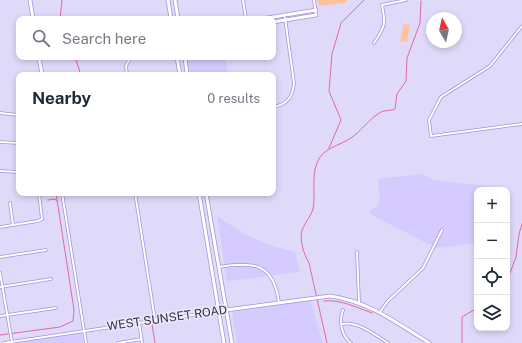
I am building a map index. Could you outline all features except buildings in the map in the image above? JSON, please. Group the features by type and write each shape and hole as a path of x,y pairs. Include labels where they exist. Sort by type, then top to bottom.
{"main road":[{"path":"30,0 33,16"},
{"path":"168,0 171,16"},
{"path":"175,0 178,16"},
{"path":"276,17 316,10"},
{"path":"276,21 316,15"},
{"path":"40,60 42,72"},
{"path":"178,60 180,72"},
{"path":"184,60 186,72"},
{"path":"199,196 224,343"},
{"path":"207,196 232,343"},
{"name":"WEST SUNSET ROAD","path":"218,311 330,296 360,302 380,312 430,343"}],"street":[{"path":"243,0 246,16"},
{"path":"314,0 316,15"},
{"path":"374,43 384,30 385,20 382,5 406,0"},
{"path":"276,106 286,103 290,99 294,83 285,19"},
{"path":"522,26 490,66 441,98 430,120 431,136 522,124"},
{"path":"127,72 126,66 129,60"},
{"path":"0,113 16,115"},
{"path":"0,142 16,143"},
{"path":"0,171 16,172"},
{"path":"0,227 43,219 39,196"},
{"path":"62,196 86,343"},
{"path":"135,196 155,320"},
{"path":"10,203 13,225"},
{"path":"380,312 387,302 423,268 442,230"},
{"path":"0,257 46,250"},
{"path":"357,252 360,302"},
{"path":"219,267 245,263 263,268 270,275 275,284 279,303"},
{"path":"0,273 1,286 8,315 12,342"},
{"path":"1,286 51,279"},
{"path":"0,316 56,308"},
{"path":"343,310 341,317 345,337 351,343"},
{"name":"WEST SUNSET ROAD","path":"4,343 218,311"},
{"path":"139,322 142,343"},
{"path":"342,324 349,324 362,328 388,343"},
{"path":"118,343 142,339"}],"shaded area":[{"path":"318,0 348,0 345,3 319,6"},
{"path":"404,24 410,25 407,42 400,41"},
{"path":"188,60 226,60 228,72 190,72"},
{"path":"422,174 433,180 486,186 474,187 474,243 436,248 368,213 380,203 378,179"},
{"path":"217,216 241,232 266,244 295,252 300,272 227,281"},
{"path":"310,300 323,343 237,343 232,312"},
{"path":"82,333 83,343 15,343"}],"waterway":[{"path":"60,16 62,0"},
{"path":"329,148 341,120 329,91 332,54 341,23 364,0"},
{"path":"327,343 309,263 301,241 304,225 313,209 315,169 319,158 323,154 331,148 351,138 381,112 395,109 397,94 406,81 407,58 420,23 421,1"},
{"path":"76,60 80,72"},
{"path":"0,335 60,327 73,321 74,310 56,196"},
{"path":"48,200 55,199 57,201"},
{"path":"510,273 516,257 522,224"},
{"path":"324,301 336,301 355,306 372,313"},
{"path":"462,343 462,317 474,310"},
{"path":"152,324 155,343"}]}
